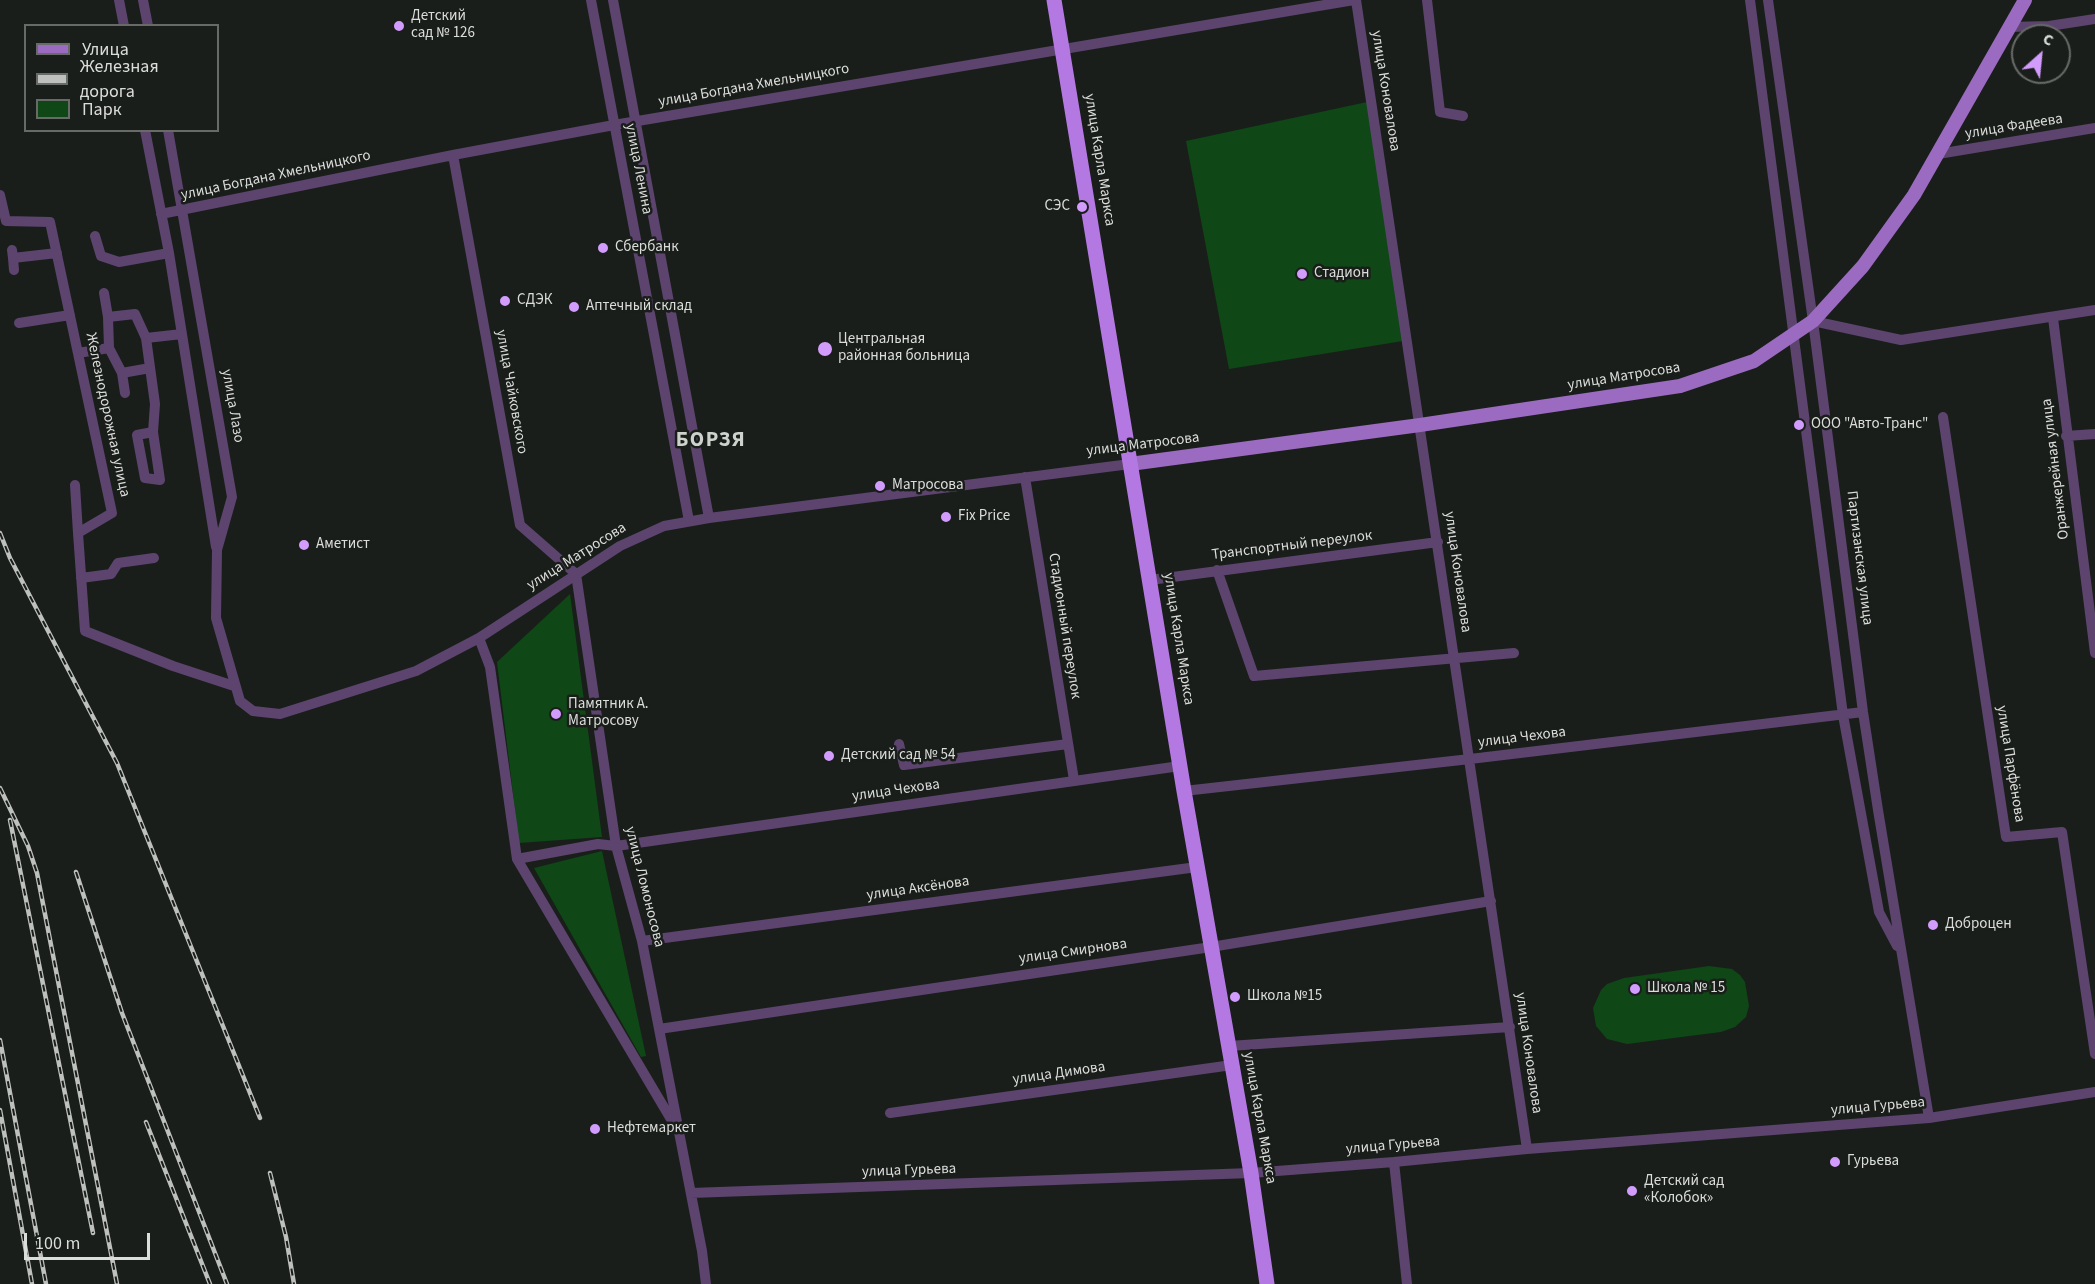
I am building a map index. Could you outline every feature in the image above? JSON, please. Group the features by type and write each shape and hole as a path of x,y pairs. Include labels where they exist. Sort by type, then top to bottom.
{"highway":[{"name":"улица Карла Маркса","path":"1054,0 1184,791 1251,1173 1267,1284"}],"main road":[{"name":"улица Матросова","path":"1130,464 1420,425 1680,386 1754,361 1813,321 1863,266 1914,195 2025,0"}],"street":[{"path":"119,0 124,24"},
{"path":"143,0 148,24"},
{"name":"улица Ленина","path":"591,0 689,521"},
{"name":"улица Ленина","path":"613,0 709,518"},
{"name":"улица Богдана Хмельницкого","path":"161,214 614,125 1355,0"},
{"name":"улица Коновалова","path":"1355,0 1438,542 1527,1149"},
{"path":"1427,0 1440,112 1463,116"},
{"path":"1750,0 1843,715 1879,912 1902,955"},
{"name":"Партизанская улица","path":"1768,0 1813,321 1863,712 1929,1118"},
{"path":"2009,27 2049,26 2095,19"},
{"name":"улица Фадеева","path":"1938,154 2095,128"},
{"path":"145,132 169,253 217,550"},
{"name":"улица Лазо","path":"168,132 232,497 217,550 216,618 234,686"},
{"name":"улица Чайковского","path":"453,155 520,525 576,574"},
{"name":"Железнодорожная улица","path":"0,195 6,221 50,222 112,513 78,533"},
{"path":"95,236 101,256 119,262 169,253"},
{"path":"14,270 12,254 57,253"},
{"path":"104,293 108,317 109,348 122,373 125,393"},
{"path":"1813,321 1901,339 2095,310"},
{"path":"108,317 135,314 146,338 155,404 153,432"},
{"path":"19,323 70,315"},
{"name":"Оранжерейная улица","path":"2053,318 2083,572 2095,653"},
{"path":"146,338 182,334"},
{"path":"78,353 109,348"},
{"path":"122,373 150,368"},
{"name":"улица Парфёнова","path":"1943,417 2006,837 2062,832 2095,1054"},
{"path":"2066,436 2095,434"},
{"name":"улица Матросова","path":"234,686 240,701 253,711 280,714 416,671 479,638 576,574 638,537 664,526 709,518 1130,464"},
{"name":"Стадионный переулок","path":"1025,477 1074,780"},
{"path":"75,485 85,631 173,666 234,686"},
{"name":"Транспортный переулок","path":"1150,580 1438,542"},
{"path":"81,578 111,574 118,563 153,558"},
{"path":"1217,570 1254,676 1514,653"},
{"path":"2083,572 2095,570"},
{"name":"улица Ломоносова","path":"576,574 616,846 642,941 702,1251 706,1284"},
{"name":"улица Ломоносова","path":"479,638 490,667 517,859 680,1134"},
{"name":"улица Чехова","path":"1184,791 1863,712"},
{"name":"улица Чехова","path":"899,744 904,765 1068,744"},
{"name":"улица Чехова","path":"517,859 598,844 616,846 1180,766"},
{"name":"улица Аксёнова","path":"642,941 1197,867"},
{"name":"улица Смирнова","path":"659,1029 1211,947 1491,901"},
{"path":"1229,1046 1510,1027"},
{"name":"улица Димова","path":"890,1113 1232,1065"},
{"name":"улица Гурьева","path":"691,1193 1251,1173 1929,1118 2095,1092"},
{"path":"1394,1162 1407,1284"}],"green space":[{"name":"Стадион","path":"1367,102 1403,341 1229,369 1186,141"},
{"path":"570,594 602,837 519,843 497,662"},
{"path":"602,851 646,1056 641,1057 534,868"},
{"path":"1709,966 1732,969 1745,982 1749,1006 1746,1017 1735,1027 1721,1032 1627,1044 1607,1039 1596,1026 1593,1008 1601,990 1607,984 1624,978"}],"railway":[{"path":"0,533 10,558 117,763 260,1118"},
{"path":"0,788 28,846 37,873 117,1284"},
{"path":"10,820 93,1233"},
{"path":"76,872 122,1013 227,1284"},
{"path":"0,1040 46,1284"},
{"path":"0,1110 32,1284"},
{"path":"146,1122 210,1284"},
{"path":"270,1173 286,1237 294,1284"}],"place":[{"name":"Детский сад № 126","path":"399,26"},
{"name":"СЭС","path":"1082,207"},
{"name":"Сбербанк","path":"603,248"},
{"name":"Стадион","path":"1302,274"},
{"name":"СДЭК","path":"505,301"},
{"name":"Аптечный склад","path":"574,307"},
{"name":"Центральная районная больница","path":"825,349"},
{"name":"ООО \"Авто-Транс\"","path":"1799,425"},
{"name":"Матросова","path":"880,486"},
{"name":"Fix Price","path":"946,517"},
{"name":"Аметист","path":"304,545"},
{"name":"Памятник А. Матросову","path":"556,714"},
{"name":"Детский сад № 54","path":"829,756"},
{"name":"Доброцен","path":"1933,925"},
{"name":"Школа № 15","path":"1635,989"},
{"name":"Школа №15","path":"1235,997"},
{"name":"Нефтемаркет","path":"595,1129"},
{"name":"Гурьева","path":"1835,1162"},
{"name":"Детский сад «Колобок»","path":"1632,1191"}],"district":[{"name":"БОРЗЯ","path":"711,441"}]}
